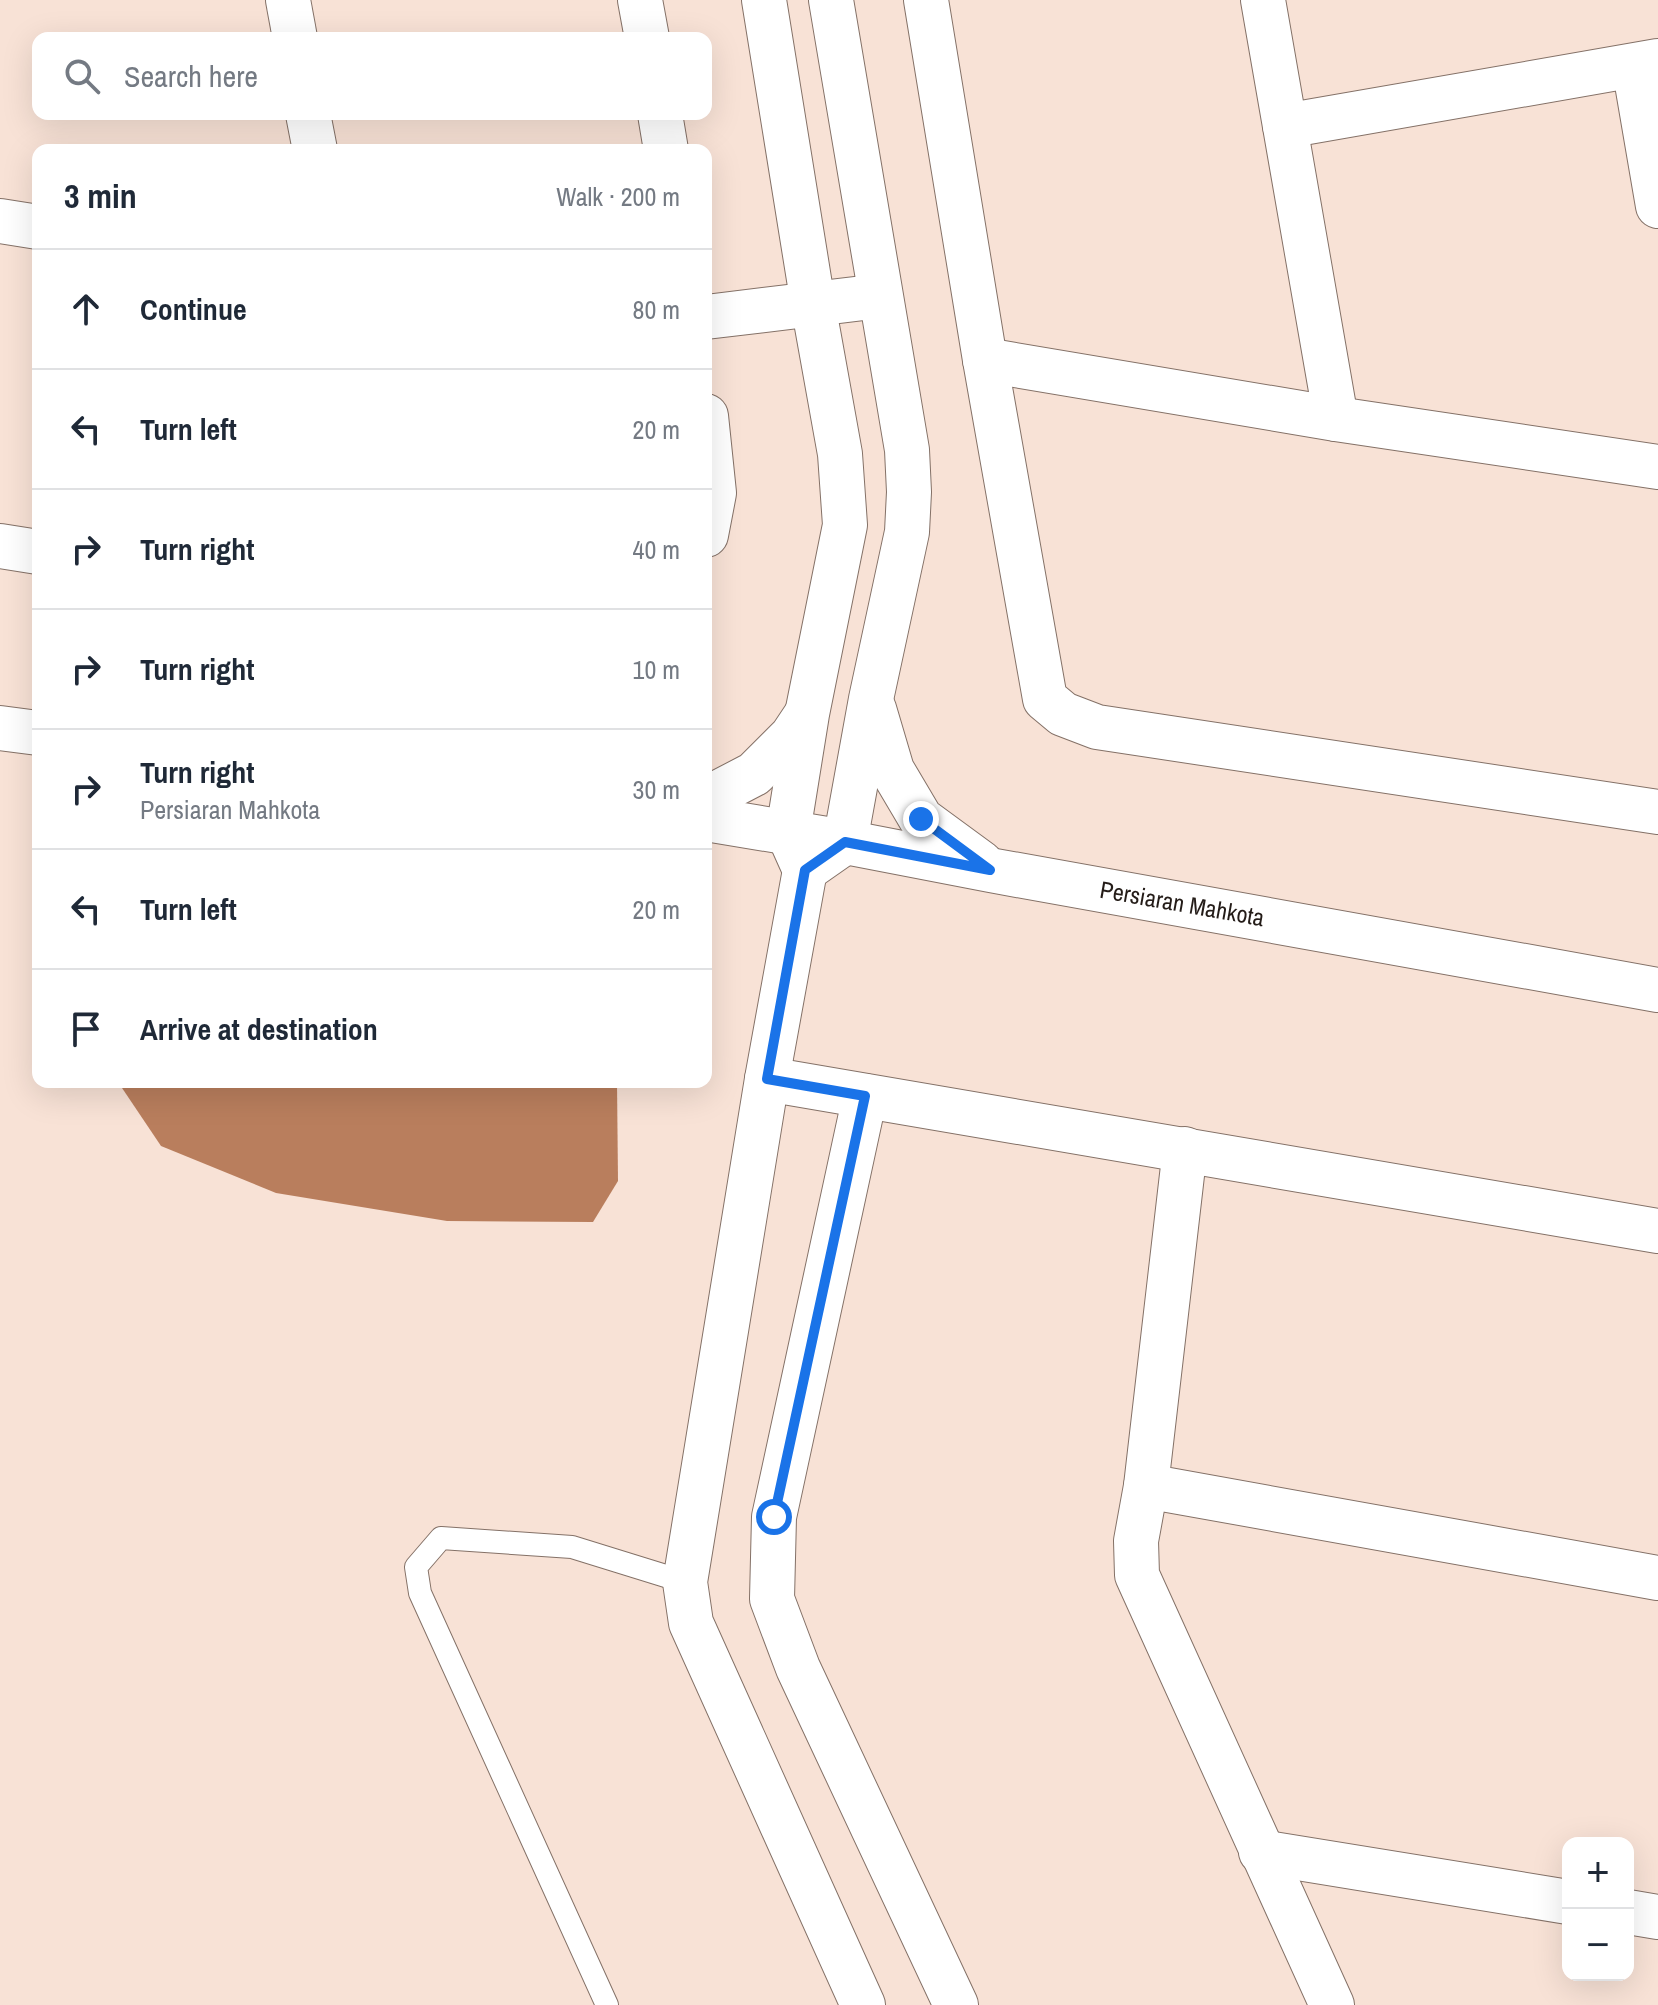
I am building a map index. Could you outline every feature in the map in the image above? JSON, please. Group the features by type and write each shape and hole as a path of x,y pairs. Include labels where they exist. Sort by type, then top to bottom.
{"street":[{"path":"288,0 294,32"},
{"path":"640,0 646,32"},
{"path":"764,0 840,454 845,525 807,714 796,851 767,1079 685,1582 691,1623 863,2005"},
{"path":"712,821 796,851 845,842 871,699 907,532 907,450 831,0"},
{"path":"926,0 1045,699 1063,714 1097,727 1658,812"},
{"path":"1263,0 1336,419"},
{"path":"1285,126 1646,64 1658,206"},
{"path":"309,120 314,144"},
{"path":"661,120 665,144"},
{"path":"0,221 32,226"},
{"path":"712,316 880,296"},
{"path":"985,360 1336,419 1658,467"},
{"path":"712,474 712,504"},
{"path":"0,546 32,551"},
{"path":"871,699 892,770 921,819 990,870"},
{"path":"712,796 754,774 792,736 807,714"},
{"path":"0,728 32,732"},
{"name":"Persiaran Mahkota","path":"845,842 1658,990"},
{"path":"767,1079 1658,1231"},
{"path":"865,1096 774,1517 772,1599 798,1668 956,2005"},
{"path":"1185,1149 1146,1486 1136,1541 1137,1575 1332,2005"},
{"path":"1146,1486 1658,1578"},
{"path":"1261,1852 1562,1901"},
{"path":"1634,1913 1658,1917"}],"lane":[{"path":"607,2005 420,1593 416,1567 441,1538 572,1547 685,1582"}],"shaded area":[{"path":"122,1088 617,1088 618,1181 593,1222 447,1221 276,1193 161,1146"}],"route":[{"path":"774,1517 865,1096 767,1079 805,870 845,842 990,870 921,819"}]}
